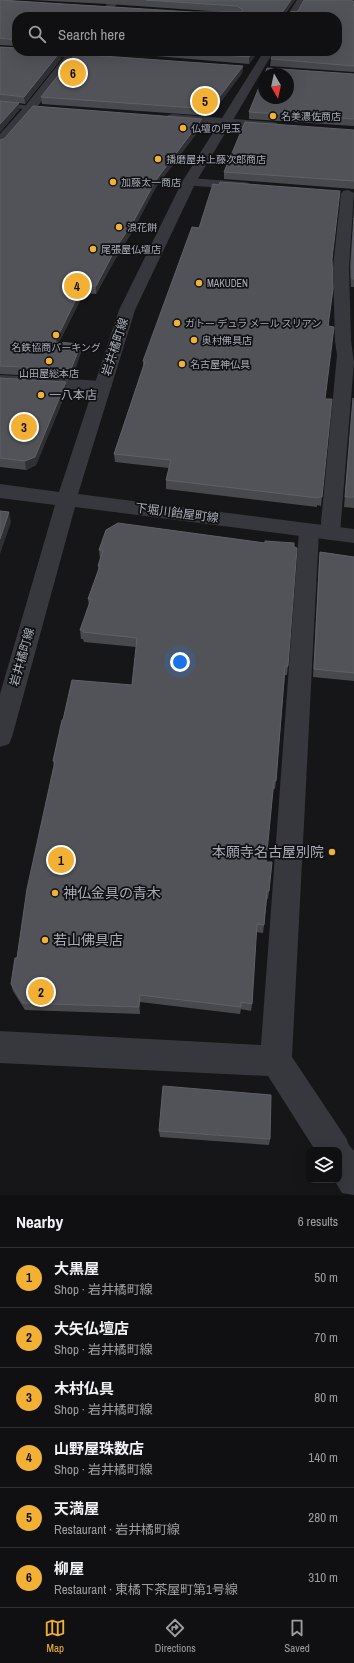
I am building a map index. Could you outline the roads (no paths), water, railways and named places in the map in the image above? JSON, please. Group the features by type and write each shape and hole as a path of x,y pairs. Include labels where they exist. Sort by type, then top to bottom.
{"street":[{"path":"294,12 302,0"},
{"path":"92,8 124,9"},
{"path":"0,142 30,108 72,56"},
{"path":"99,56 116,58"},
{"name":"岩井橘町線","path":"1,731 67,499 127,310 189,182 266,56"},
{"path":"30,108 46,109"},
{"path":"164,118 282,126"},
{"path":"189,182 261,188"},
{"path":"332,1147 276,1061 320,532 350,356 343,341 341,266 345,194"},
{"path":"0,380 103,386"},
{"name":"下堀川飴屋町線","path":"0,491 354,536"},
{"path":"0,1047 276,1061"},
{"path":"342,1163 354,1181"}],"lane":[{"path":"0,104 30,108"}],"place":[{"name":"柳屋","path":"73,73"},
{"name":"天満屋","path":"205,101"},
{"name":"名美濃佐商店","path":"273,116"},
{"name":"仏壇の児玉","path":"183,128"},
{"name":"播磨屋井上藤次郎商店","path":"158,159"},
{"name":"加藤太一商店","path":"113,182"},
{"name":"浪花餅","path":"119,227"},
{"name":"尾張屋仏壇店","path":"93,249"},
{"name":"MAKUDEN","path":"199,283"},
{"name":"山野屋珠数店","path":"77,286"},
{"name":"ガトー デュラ メール スリアン","path":"177,323"},
{"name":"名鉄協商パーキング","path":"56,335"},
{"name":"奥村佛具店","path":"194,340"},
{"name":"山田屋総本店","path":"49,361"},
{"name":"名古屋神仏具","path":"182,364"},
{"name":"一八本店","path":"41,395"},
{"name":"木村仏具","path":"24,427"},
{"name":"本願寺名古屋別院","path":"332,852"},
{"name":"大黒屋","path":"61,860"},
{"name":"神仏金具の青木","path":"55,893"},
{"name":"若山佛具店","path":"45,940"},
{"name":"大矢仏壇店","path":"41,992"}]}
